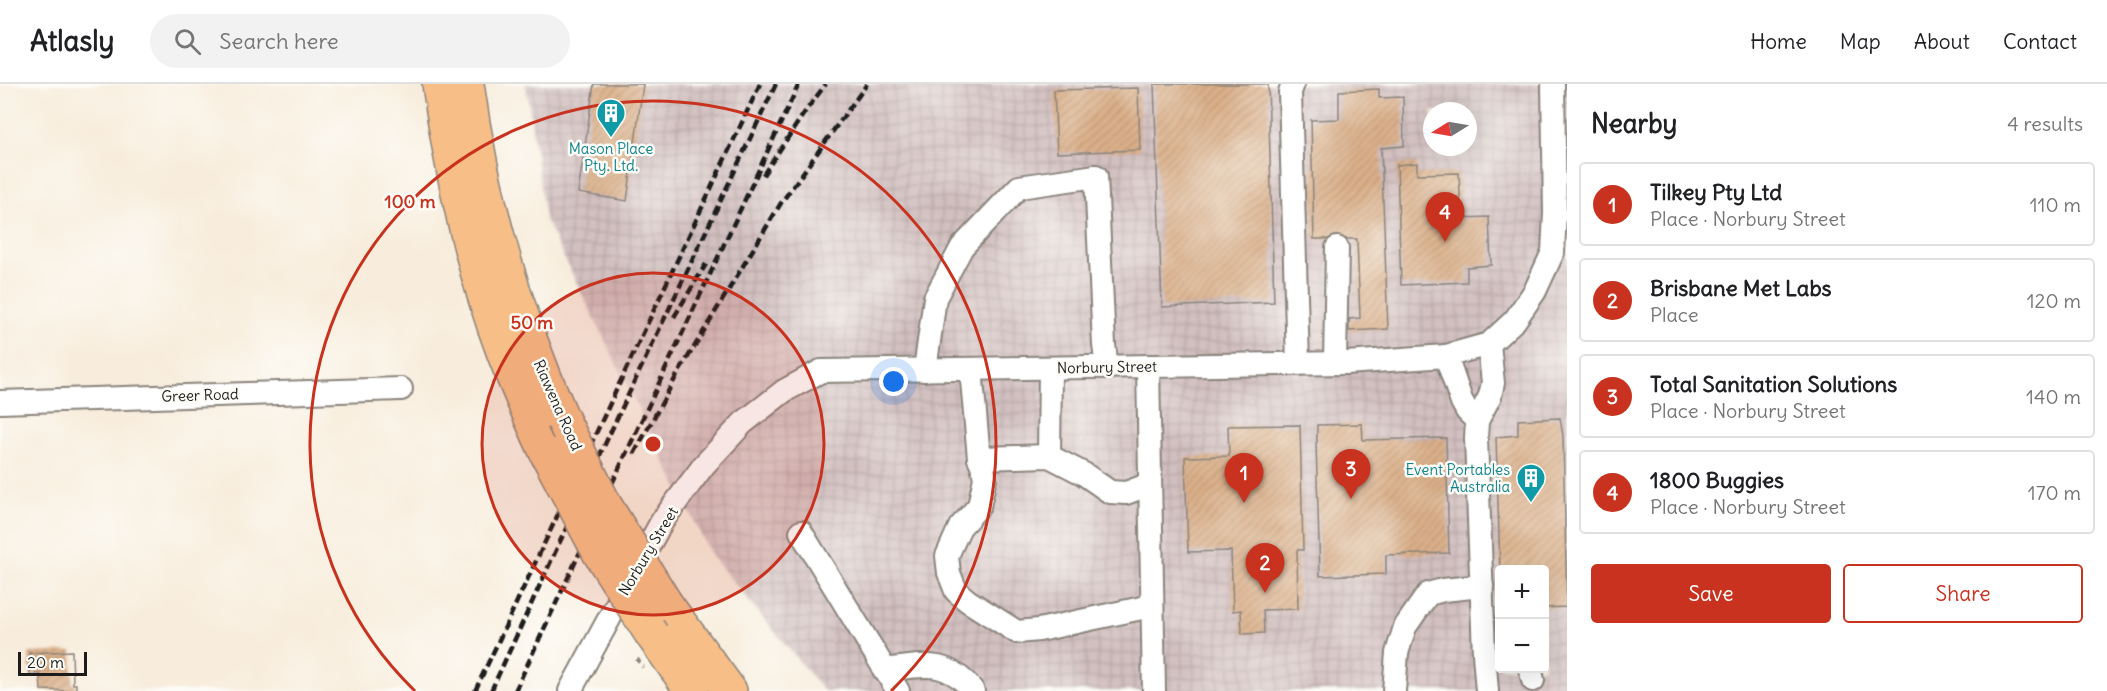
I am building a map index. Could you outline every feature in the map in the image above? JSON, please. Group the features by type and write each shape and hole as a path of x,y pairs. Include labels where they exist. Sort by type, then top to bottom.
{"highway":[{"name":"Riawena Road","path":"439,84 456,188 484,294 508,362 547,454 600,554 652,635 692,691"},
{"name":"Riawena Road","path":"467,84 482,171 515,297 539,364 563,420 605,505 666,604 730,691"}],"street":[{"path":"1293,84 1290,92 1298,364"},
{"name":"Norbury Street","path":"570,691 662,521 704,465 743,423 784,391 821,371 1335,363 1446,356 1489,344 1515,320 1535,291 1553,252 1555,213 1553,84"},
{"path":"925,370 935,298 962,247 1019,187 1096,176 1107,367"},
{"path":"1335,363 1337,248"},
{"path":"1487,691 1491,632 1482,586 1476,438 1477,421 1491,396 1493,383 1489,344"},
{"path":"1446,356 1461,400 1467,411 1477,421"},
{"path":"1148,366 1154,691"},
{"path":"1049,456 1050,368"},
{"path":"971,369 979,458 984,478 979,506 960,527 947,556 949,573 956,591 1017,632 1039,630 1152,606"},
{"name":"Greer Road","path":"0,402 401,389"},
{"path":"979,458 1049,456 1084,474 1110,492 1126,493 1150,484"},
{"path":"801,532 898,691"},
{"path":"1394,691 1397,652 1405,627 1428,594 1482,586"},
{"path":"884,670 936,665 952,672 973,691"}],"shaded area":[{"path":"526,84 1567,84 1567,691 824,691 711,555 545,219"}],"building":[{"name":"Mason Place Pty. Ltd.","path":"594,84 643,84 627,201 578,193"},
{"path":"1154,84 1268,84 1274,302 1162,307"},
{"path":"1138,88 1140,150 1057,153 1054,90"},
{"path":"1379,89 1379,98 1403,97 1404,146 1381,148 1388,329 1349,331 1349,319 1360,318 1357,239 1314,239 1311,120 1339,119 1339,91"},
{"path":"1417,163 1417,174 1459,173 1461,218 1489,217 1491,265 1467,267 1467,282 1401,285 1397,165"},
{"name":"Event Portables Australia","path":"1560,418 1563,436 1567,607 1549,608 1549,565 1500,565 1496,437 1518,435 1518,420"},
{"path":"1362,424 1363,440 1446,438 1449,553 1386,555 1386,574 1320,576 1317,425"},
{"path":"1300,425 1303,550 1297,550 1298,609 1263,610 1264,633 1242,634 1241,610 1233,611 1231,551 1188,552 1185,457 1229,456 1228,426"},
{"path":"72,651 73,684 76,684 76,691 41,690 40,674 30,674 29,653"}],"railway":[{"path":"475,691 760,84"},
{"path":"491,691 612,429 776,84"},
{"path":"515,691 799,84"},
{"path":"763,175 826,84"},
{"path":"634,454 676,377 781,203 867,84"},
{"path":"674,317 706,264"}],"place":[{"name":"Mason Place Pty. Ltd.","path":"611,138"},
{"name":"1800 Buggies","path":"1445,242"},
{"name":"Total Sanitation Solutions","path":"1351,499"},
{"name":"Tilkey Pty Ltd","path":"1244,503"},
{"name":"Event Portables Australia","path":"1531,504"},
{"name":"Brisbane Met Labs","path":"1265,593"}]}
